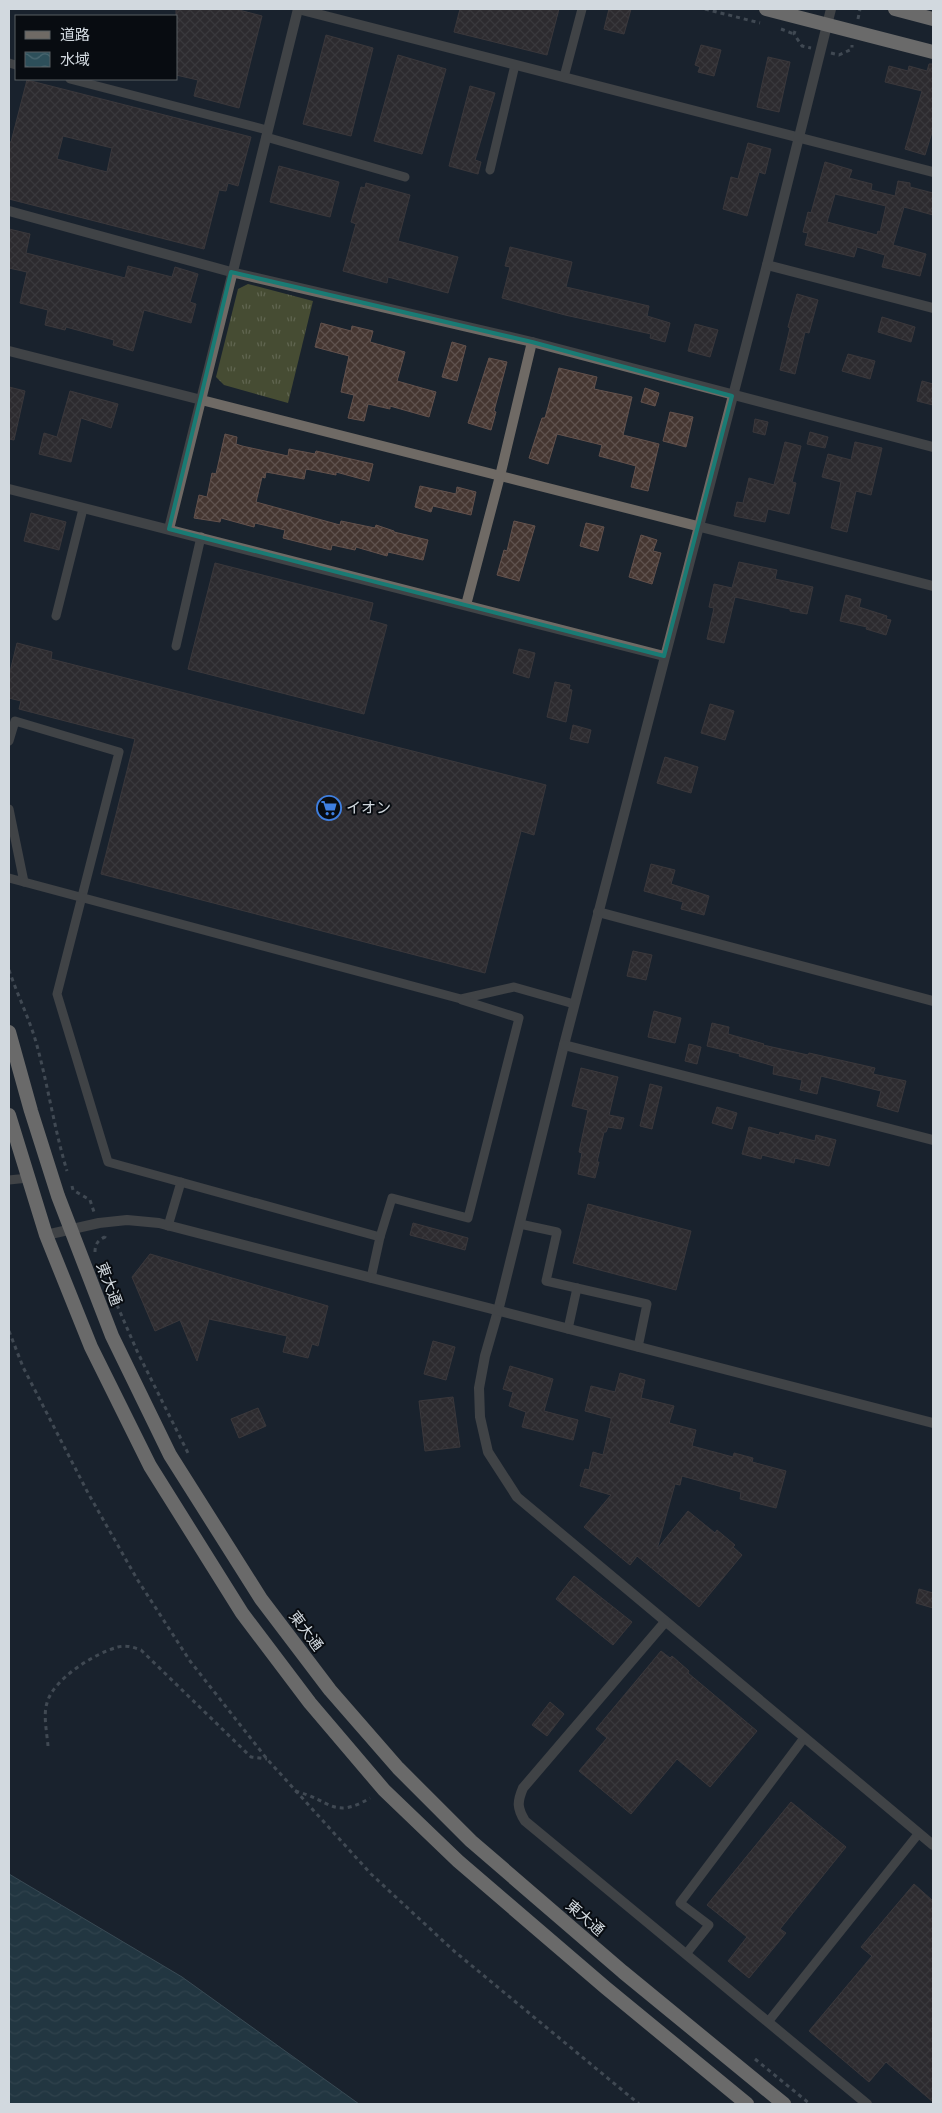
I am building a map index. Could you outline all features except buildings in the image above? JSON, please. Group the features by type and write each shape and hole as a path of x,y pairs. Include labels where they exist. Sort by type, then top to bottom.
{"highway":[{"path":"766,9 933,52"},
{"path":"895,9 933,19"},
{"name":"東大通","path":"9,1032 30,1112 70,1229 112,1336 170,1455 261,1600 330,1690 398,1768 471,1842 623,1972 784,2104"},
{"path":"9,1114 46,1235 91,1347 150,1466 242,1613 310,1703 384,1790 458,1861 606,1988 747,2104"}],"street":[{"path":"168,529 298,9 933,172"},
{"path":"831,9 767,265 574,1004 520,1224 485,1356 479,1388 480,1417 488,1452 517,1497 933,1846"},
{"path":"9,211 231,272 532,342 732,396 933,447"},
{"path":"767,265 933,308"},
{"path":"466,605 500,476 532,342"},
{"path":"9,351 200,398 933,586"},
{"path":"9,489 664,656"},
{"path":"598,912 933,1001"},
{"path":"564,1044 933,1140"},
{"path":"46,1235 70,1229 127,1220 168,1226 933,1423"},
{"path":"665,1622 523,1788 518,1800 519,1811 525,1821 866,2104"}],"lane":[{"path":"564,77 582,9"},
{"path":"490,170 515,65"},
{"path":"74,80 266,133 405,177"},
{"path":"56,616 83,509"},
{"path":"176,646 201,537"},
{"path":"9,741 15,721 119,752 57,994 108,1162 380,1237"},
{"path":"9,809 24,882"},
{"path":"9,878 462,1000 519,1018 468,1218 392,1198 380,1237 371,1278"},
{"path":"462,1000 514,987 574,1004"},
{"path":"9,1180 28,1178"},
{"path":"168,1226 181,1182"},
{"path":"520,1224 557,1232 546,1281 647,1304 638,1347"},
{"path":"568,1329 577,1288"},
{"path":"686,1954 708,1925 680,1903 804,1738"},
{"path":"768,2022 918,1833"}],"path":[{"path":"704,9 762,23"},
{"path":"778,29 794,34"},
{"path":"9,970 36,1040 57,1137 67,1172"},
{"path":"70,1181 73,1190 90,1200 105,1237 95,1245 96,1255 82,1259"},
{"path":"114,1298 137,1351 189,1456"},
{"path":"9,1332 23,1367 137,1579 190,1661 267,1759 371,1874 440,1938 639,2104"},
{"path":"48,1746 46,1705 52,1689 65,1676 84,1663 117,1647 128,1646 140,1650 251,1757 267,1759"},
{"path":"295,1791 311,1795 336,1809 354,1808 370,1798"},
{"path":"749,2054 810,2104"}],"highlighted area":[{"path":"231,272 532,342 732,396 664,656 169,529"}],"green space":[{"path":"248,284 313,301 288,403 224,385 216,377 238,289"}],"water":[{"path":"9,1874 182,1977 359,2104 9,2104"}],"place":[{"name":"イオン","path":"329,808"}]}
